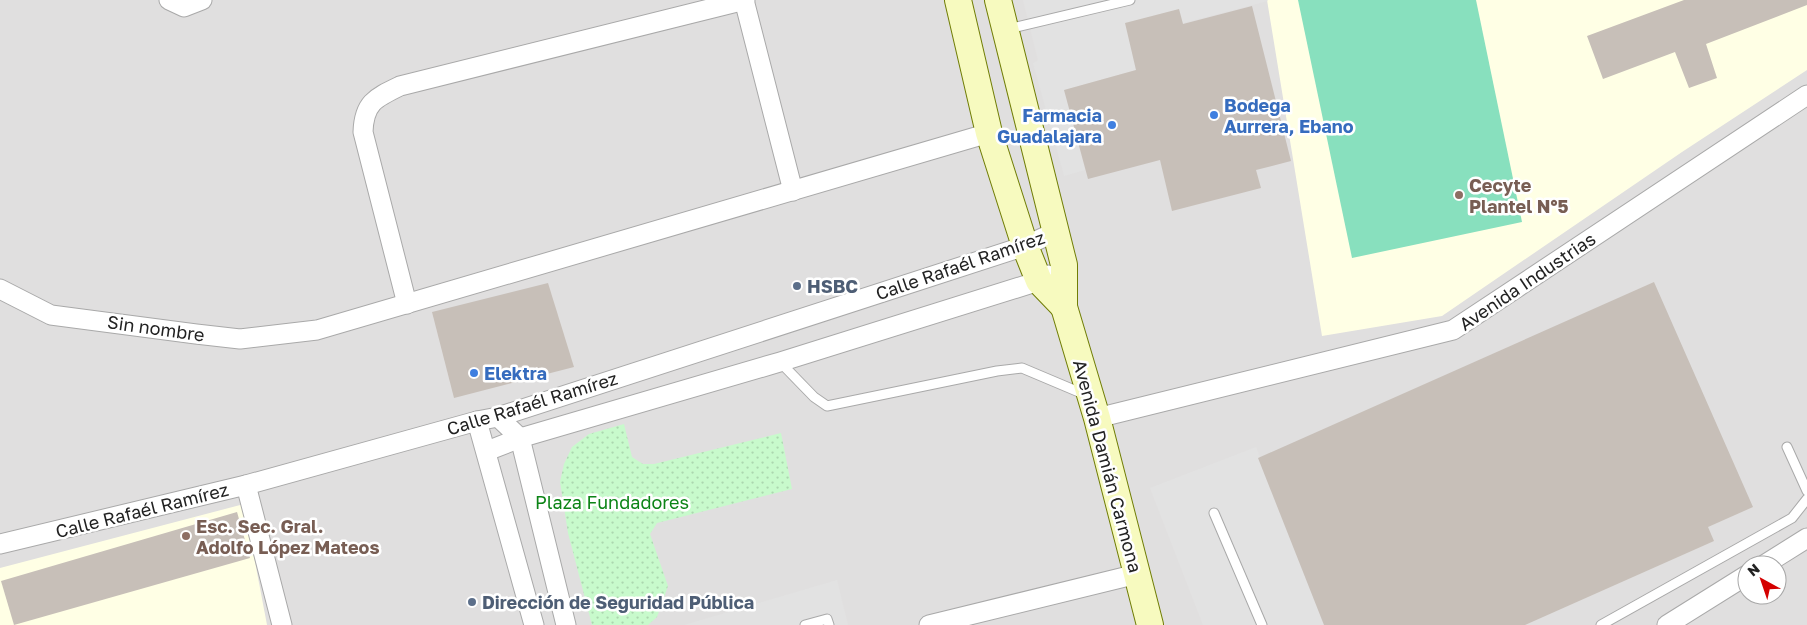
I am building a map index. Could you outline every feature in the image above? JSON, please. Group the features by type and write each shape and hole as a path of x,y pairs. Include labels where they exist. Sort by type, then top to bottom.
{"street":[{"path":"169,0 184,7 202,0"},
{"path":"407,304 363,132 364,115 376,98 400,86 745,0 793,190"},
{"path":"958,0 989,133 1025,246 1039,281"},
{"name":"Avenida Damián Carmona","path":"998,0 1064,265 1064,307 1094,408 1150,625"},
{"name":"Avenida Industrias","path":"1094,408 1453,330 1807,95"},
{"name":"Sin nombre","path":"0,289 51,315 196,334 240,339 317,330 989,133"},
{"name":"Calle Rafaél Ramírez","path":"0,544 246,485 477,420 498,417 1025,246 1055,232"},
{"name":"Calle Rafaél Ramírez","path":"487,451 520,438 780,362 1039,281 1064,265"},
{"name":"Avenida Damián Carmona","path":"1039,281 1064,307"},
{"path":"498,417 520,438 566,625"},
{"path":"477,420 534,625"},
{"path":"246,485 282,625"},
{"path":"1780,555 1807,538"},
{"path":"929,625 1136,574"},
{"path":"1666,625 1737,581"}],"lane":[{"path":"1006,29 1130,0"},
{"path":"780,362 814,397 827,406 997,371 1022,368 1094,408"},
{"path":"1787,447 1807,491"},
{"path":"1601,625 1792,518 1807,499"},
{"path":"1214,513 1262,625"},
{"path":"805,625 827,619 829,625"}],"shaded area":[{"path":"0,0 1807,0 1807,625 0,625"},
{"path":"1023,0 1268,1 1129,37 1136,70 1065,90 1085,170 1064,176 1033,63 1038,60"},
{"name":"Cecyte Plantel N°5","path":"1267,0 1807,0 1807,70 1682,152 1442,316 1322,336"},
{"path":"1256,447 1324,625 1203,625 1150,488"},
{"name":"Esc. Sec. Gral. Adolfo López Mateos","path":"244,504 267,625 0,625 0,568"},
{"path":"837,580 848,625 684,625"}],"green space":[{"path":"1298,0 1476,0 1522,222 1352,258"},
{"name":"Plaza Fundadores","path":"624,424 632,457 643,464 654,464 781,433 792,489 657,523 650,534 668,586 657,617 648,625 592,625 568,533 560,482 564,464 572,447 589,434"}],"building":[{"path":"1684,0 1807,0 1807,5 1706,44 1717,78 1689,88 1675,52 1603,79 1587,36"},
{"name":"Bodega Aurrera, Ebano","path":"1252,6 1291,161 1256,170 1261,188 1172,211 1160,160 1088,179 1064,90 1136,70 1125,23 1179,9 1183,24"},
{"path":"1654,282 1753,507 1708,527 1714,541 1525,625 1324,625 1258,458"},
{"path":"548,283 574,367 454,398 432,312"},
{"path":"237,512 250,558 14,625 1,581"}],"place":[{"name":"Bodega Aurrera, Ebano","path":"1214,115"},
{"name":"Farmacia Guadalajara","path":"1112,125"},
{"name":"Cecyte Plantel N°5","path":"1459,195"},
{"name":"HSBC","path":"797,286"},
{"name":"Elektra","path":"474,373"},
{"name":"Esc. Sec. Gral. Adolfo López Mateos","path":"186,536"},
{"name":"Dirección de Seguridad Pública","path":"472,602"}]}
